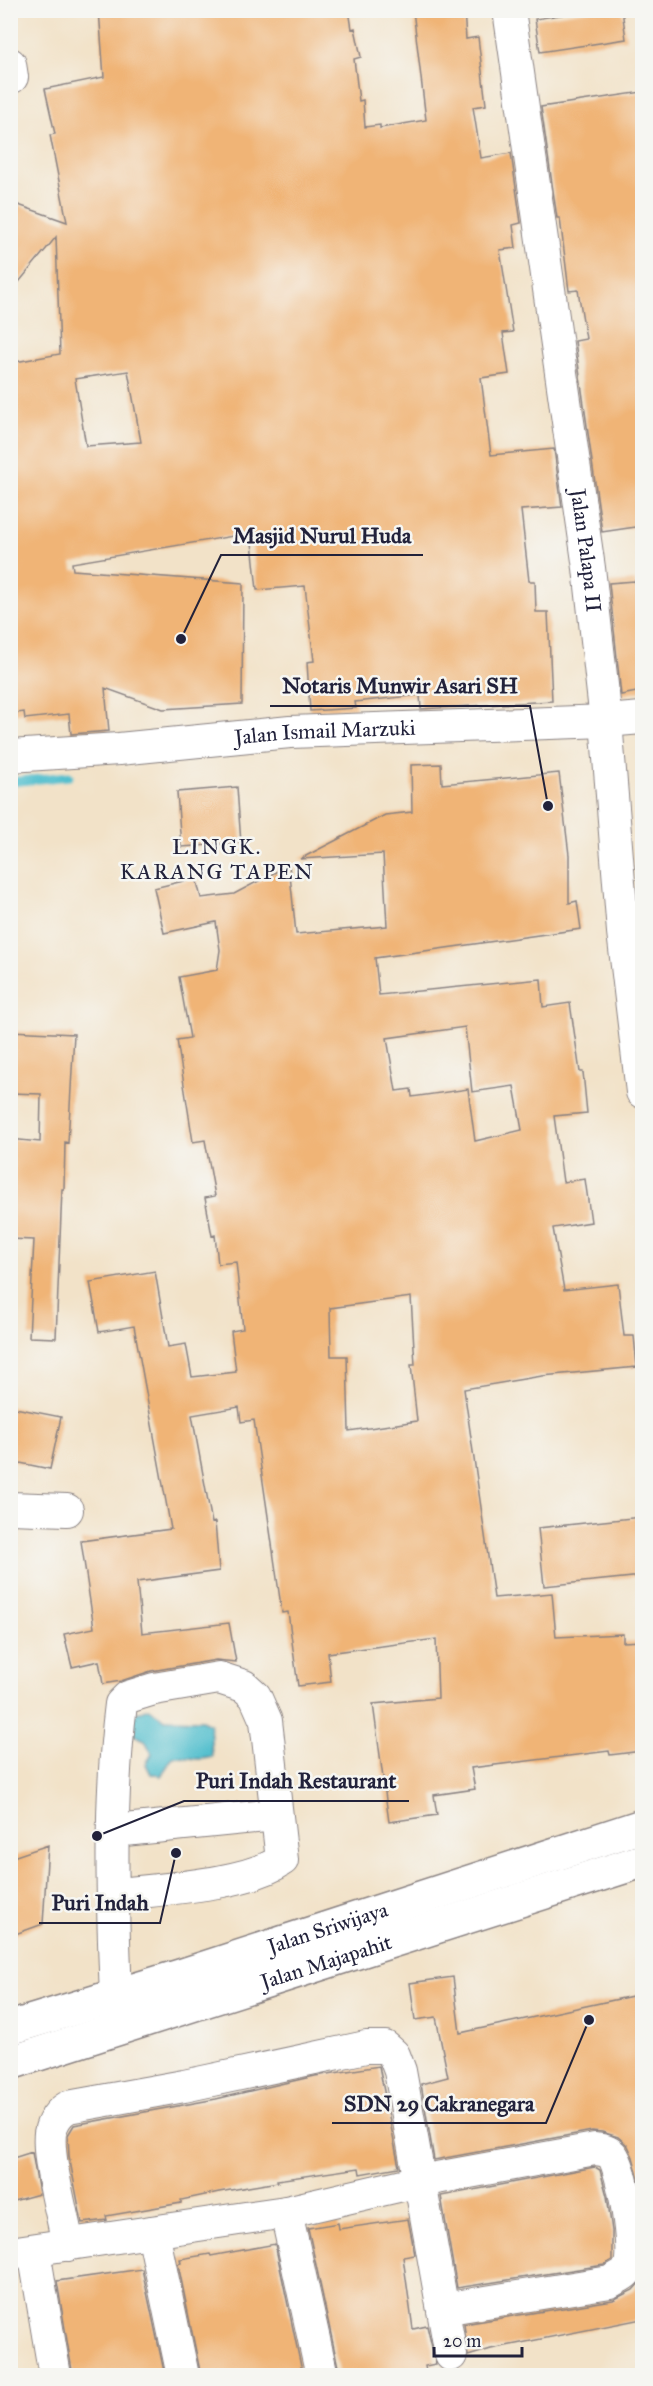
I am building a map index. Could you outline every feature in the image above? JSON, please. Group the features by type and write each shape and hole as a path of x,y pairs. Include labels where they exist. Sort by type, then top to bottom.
{"main road":[{"name":"Jalan Sriwijaya","path":"10,2028 642,1826"},
{"name":"Jalan Majapahit","path":"10,2063 642,1861"}],"street":[{"name":"Jalan Palapa II","path":"509,10 589,568 606,721 623,932 642,1092"},
{"name":"Jalan Ismail Marzuki","path":"10,756 119,749 290,732 642,718"},
{"path":"10,1508 67,1510"},
{"path":"113,1895 241,1878 282,1860 266,1721 255,1696 244,1686 219,1678 154,1689 129,1697 121,1704 117,1736 114,1831 113,1895 116,1996"},
{"path":"114,1831 276,1815"},
{"path":"68,2245 50,2149 50,2131 60,2111 68,2107 184,2086 366,2048 385,2047 394,2055 400,2071 452,2355"},
{"path":"55,2376 22,2252 286,2212 420,2181 595,2149 605,2150 612,2156 620,2171 631,2244 630,2267 624,2273 610,2282 443,2309"},
{"path":"286,2212 322,2376"},
{"path":"153,2232 183,2376"}],"water":[{"path":"148,1708 165,1719 202,1720 210,1724 212,1757 201,1759 173,1757 161,1776 151,1774 146,1764 152,1754 145,1740 132,1734 131,1715"}],"building":[{"path":"99,10 196,10 196,16 254,10 349,10 361,57 354,59 359,101 363,100 365,127 380,125 380,128 426,120 413,10 464,10 466,39 478,37 486,105 473,107 481,158 511,153 521,223 513,225 516,248 500,250 513,332 503,333 509,374 481,378 491,455 554,449 562,507 521,510 529,581 535,581 536,612 548,612 552,701 421,709 420,695 355,702 356,708 310,711 307,662 314,661 305,586 257,590 251,533 72,563 73,570 243,583 242,704 163,709 105,688 109,731 71,734 69,714 25,719 24,712 10,714 10,363 60,354 56,237 10,293 10,202 67,222 50,135 55,134 45,89 104,77","holes":["128,371 141,442 86,446 75,379"]},
{"path":"591,10 622,10 626,39 540,52 535,19"},
{"path":"642,92 642,526 602,532 575,341 586,339 578,290 569,291 560,218 557,218 541,107"},
{"path":"635,581 642,621 642,691 621,695 609,583"},
{"path":"441,764 442,784 559,773 569,855 569,903 577,901 581,929 375,958 379,995 541,979 543,1007 570,1003 580,1072 583,1072 587,1113 554,1116 563,1182 585,1179 591,1222 553,1228 564,1290 618,1284 624,1336 634,1336 637,1367 542,1376 464,1389 494,1598 552,1593 556,1637 623,1634 623,1642 642,1641 642,1751 610,1755 609,1751 471,1768 475,1789 434,1795 437,1815 389,1822 373,1704 438,1698 436,1639 328,1653 331,1682 298,1686 288,1612 282,1613 254,1420 241,1422 239,1407 192,1415 212,1523 215,1522 219,1571 137,1582 142,1633 229,1623 236,1662 216,1660 151,1671 121,1681 103,1684 99,1661 72,1667 64,1634 94,1628 81,1541 171,1529 134,1326 99,1332 90,1282 155,1271 168,1347 186,1344 192,1377 236,1372 231,1331 243,1329 236,1262 218,1264 215,1235 212,1236 205,1198 215,1196 205,1140 193,1142 177,1040 190,1038 179,977 217,970 220,950 216,922 164,933 154,888 196,878 201,898 234,894 289,865 296,934 387,926 383,854 300,859 385,815 412,812 411,765","holes":["465,1027 472,1092 514,1086 522,1130 475,1141 468,1089 412,1097 411,1089 396,1091 387,1038","411,1297 415,1365 411,1365 417,1421 349,1431 347,1356 331,1356 330,1308"]},
{"path":"237,787 241,843 181,847 177,792"},
{"path":"10,1031 74,1034 68,1143 65,1142 64,1189 62,1189 56,1338 29,1337 34,1240 10,1239 10,1139 40,1142 41,1094 10,1093"},
{"path":"10,1407 61,1417 50,1469 10,1461"},
{"path":"641,1517 642,1576 544,1586 538,1528"},
{"path":"48,1845 43,1924 10,1936 10,1858"},
{"path":"453,1977 460,2033 642,1994 642,2192 628,2146 618,2137 602,2132 592,2131 434,2160 421,2084 448,2077 436,2017 415,2020 410,1983"},
{"path":"379,2066 399,2167 360,2174 359,2168 277,2180 278,2182 181,2200 181,2203 106,2216 107,2220 82,2223 69,2156 68,2135 74,2125 216,2099 315,2076"},
{"path":"32,2152 39,2194 10,2202 10,2159"},
{"path":"595,2167 600,2170 607,2196 612,2231 612,2260 604,2265 457,2288 441,2196"},
{"path":"408,2219 415,2255 403,2257 413,2329 427,2326 436,2364 425,2366 427,2376 340,2376 308,2228 338,2223 339,2229"},
{"path":"275,2244 303,2376 201,2376 178,2264 181,2263 180,2259 210,2254 211,2256"},
{"path":"142,2269 165,2376 73,2376 57,2281"},
{"path":"642,2280 642,2319 491,2349 468,2356 464,2324 613,2300 633,2290"}],"waterway":[{"path":"10,782 69,776"}],"place":[{"name":"Masjid Nurul Huda","path":"181,639"},
{"name":"Notaris Munwir Asari SH","path":"548,806"},
{"name":"Puri Indah Restaurant","path":"97,1836"},
{"name":"Puri Indah","path":"176,1853"},
{"name":"SDN 29 Cakranegara","path":"589,2020"}],"district":[{"name":"LINGK. KARANG TAPEN","path":"217,858"}]}
